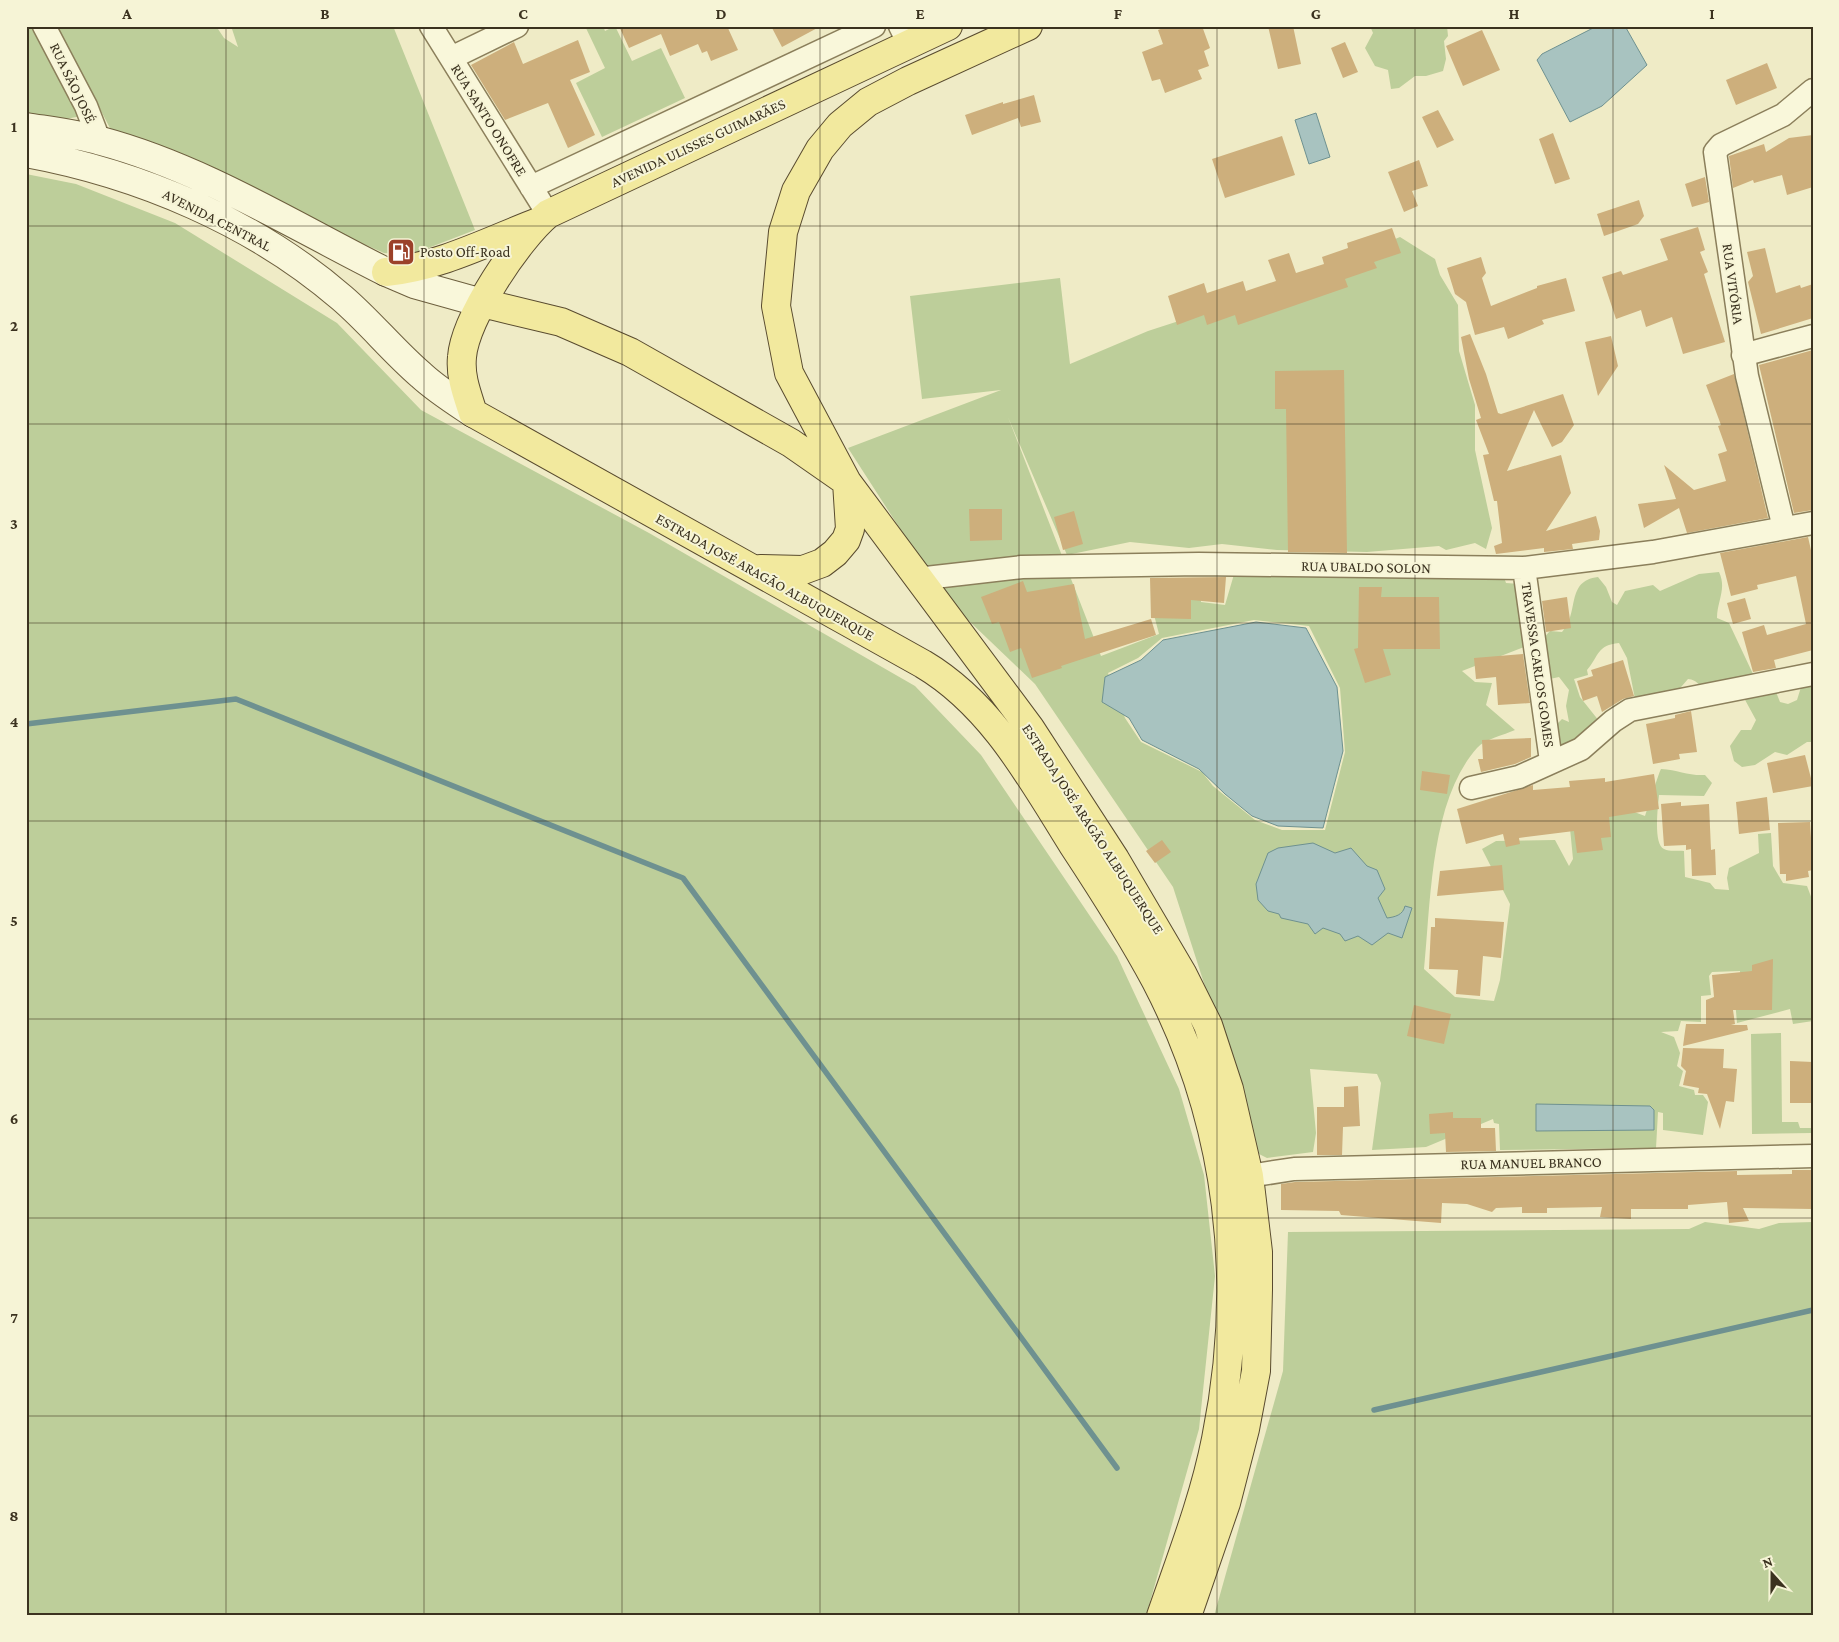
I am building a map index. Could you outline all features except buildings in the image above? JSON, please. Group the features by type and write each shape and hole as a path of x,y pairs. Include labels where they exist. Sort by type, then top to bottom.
{"main road":[{"name":"AVENIDA ULISSES GUIMARÃES","path":"473,413 461,376 462,358 474,321 497,275 543,218 883,56 904,35 948,26"},
{"path":"754,569 803,570 822,563 835,553 846,540 850,529 846,482 788,373 776,306 783,232 796,191 820,149 840,125 868,102 908,80 1028,26"},
{"name":"AVENIDA CENTRAL","path":"26,127 100,140 140,153 207,181 386,272 414,284 482,303"},
{"name":"AVENIDA CENTRAL","path":"26,153 110,173 163,192 242,229 318,279 357,312 421,376 473,413"},
{"path":"386,272 412,270 433,263 543,218"},
{"name":"ESTRADA JOSÉ ARAGÃO ALBUQUERQUE","path":"482,303 561,322 630,352 791,443 846,482 1030,728 1115,859 1182,973 1211,1034 1229,1089 1249,1176 1258,1252 1256,1371 1246,1429 1226,1503 1187,1616"},
{"name":"ESTRADA JOSÉ ARAGÃO ALBUQUERQUE","path":"473,413 946,677 983,712 1024,768 1110,901 1156,981 1180,1035 1206,1108 1224,1180 1233,1276 1226,1377 1217,1438 1199,1506 1161,1616"}],"street":[{"name":"RUA SÃO JOSÉ","path":"44,26 86,106 100,140"},
{"name":"RUA SANTO ONOFRE","path":"432,26 531,187 543,218"},
{"path":"451,58 517,26"},
{"path":"531,187 870,27 883,56"},
{"name":"RUA VITÓRIA","path":"1784,528 1743,355 1715,152 1721,145 1783,115 1813,90"},
{"path":"1743,355 1813,336"},
{"name":"RUA UBALDO SOLON","path":"917,579 1031,566 1200,564 1524,568 1653,552 1813,523"},
{"name":"TRAVESSA CARLOS GOMES","path":"1524,568 1552,761"},
{"name":"TRAVESSA CARLOS GOMES","path":"1471,788 1519,777 1581,749 1613,721 1630,710 1813,674"},
{"name":"RUA MANUEL BRANCO","path":"1249,1176 1294,1169 1813,1156"}],"green space":[{"path":"26,26 38,26 82,116 60,120 26,115"},
{"path":"57,26 216,26 224,38 238,47 231,26 393,26 475,230 410,255 384,253 112,132"},
{"path":"585,26 603,26 605,31 615,26 632,61 661,48 685,98 602,137 576,83 605,68"},
{"path":"1370,26 1447,26 1448,36 1444,41 1446,59 1443,71 1426,76 1415,76 1399,88 1391,89 1388,70 1375,66 1365,48 1373,33"},
{"path":"26,174 76,184 175,223 337,323 421,410 649,533 915,686 981,755 1117,956 1179,1089 1204,1175 1215,1276 1199,1429 1146,1616 26,1616"},
{"path":"1400,237 1435,259 1440,275 1458,305 1459,351 1475,405 1475,450 1492,528 1486,549 1475,543 1446,550 1439,546 1367,552 1277,550 1222,544 1189,548 1130,542 1067,555 1008,417 1101,656 1159,634 1152,607 1201,588 1201,602 1225,605 1235,571 1502,571 1506,583 1520,584 1532,644 1462,671 1475,682 1492,683 1486,705 1515,730 1490,740 1477,748 1462,770 1450,795 1441,823 1431,883 1424,969 1455,997 1494,1001 1500,980 1510,904 1482,849 1496,841 1555,840 1569,866 1573,859 1568,808 1629,810 1645,816 1661,769 1705,775 1712,783 1704,796 1659,795 1658,840 1666,850 1684,851 1685,877 1710,883 1715,889 1729,890 1727,878 1729,868 1759,853 1758,834 1771,833 1773,866 1783,883 1807,886 1813,902 1813,1021 1793,1024 1790,1009 1737,1023 1735,1000 1741,999 1740,971 1712,972 1709,976 1711,995 1701,996 1701,1022 1681,1021 1678,1031 1661,1032 1674,1037 1680,1053 1677,1066 1683,1071 1679,1086 1694,1090 1695,1095 1703,1095 1708,1102 1703,1135 1663,1130 1663,1113 1658,1112 1656,1148 1500,1150 1499,1124 1494,1123 1493,1119 1426,1147 1372,1150 1381,1083 1377,1074 1310,1069 1316,1133 1313,1152 1267,1158 1259,1154 1173,887 1035,684 944,597 848,448 1001,390 922,399 910,296 1060,278 1070,364 1148,331 1262,294","holes":["1254,620 1309,626 1340,688 1345,752 1325,830 1282,830 1255,820 1213,786 1202,772 1141,742 1125,718 1108,673 1138,658 1162,638"]},
{"path":"1719,572 1722,590 1717,618 1729,623 1753,674 1730,686 1717,689 1704,688 1694,680 1688,679 1675,694 1635,699 1627,658 1619,643 1606,646 1599,652 1587,670 1588,675 1574,679 1580,697 1603,726 1554,753 1555,726 1562,719 1569,722 1566,706 1569,690 1559,677 1545,680 1538,644 1550,631 1562,632 1571,616 1574,599 1581,585 1588,580 1598,577 1606,587 1612,602 1617,605 1625,591 1653,585 1660,591 1699,574"},
{"path":"1813,681 1813,742 1807,742 1787,755 1775,752 1755,765 1742,767 1734,761 1730,746 1741,730 1751,730 1756,720 1744,698 1776,692 1780,702 1788,704 1797,700 1802,684"},
{"path":"1781,1033 1782,1122 1798,1122 1800,1128 1811,1128 1811,1133 1752,1134 1751,1034"},
{"path":"1705,1222 1759,1229 1779,1223 1813,1222 1813,1616 1214,1616 1283,1371 1288,1232 1689,1229"}],"water":[{"path":"1597,26 1625,26 1647,65 1602,106 1570,122 1537,60 1542,54"},
{"path":"1316,113 1330,157 1309,164 1295,120"},
{"path":"1256,622 1306,628 1337,687 1343,751 1323,828 1278,826 1252,816 1199,769 1142,740 1129,718 1102,702 1105,677 1141,660 1163,640"},
{"path":"1313,843 1335,853 1351,848 1367,866 1377,870 1385,889 1378,898 1387,918 1401,913 1405,906 1412,908 1402,938 1388,933 1372,945 1358,936 1345,941 1340,934 1323,928 1315,934 1308,924 1281,918 1279,914 1268,911 1258,900 1256,884 1268,853 1278,848"},
{"path":"1536,1104 1650,1106 1654,1110 1654,1130 1536,1131"}],"waterway":[{"path":"26,724 236,699 683,878 1117,1468"},
{"path":"1374,1410 1813,1310"}],"place":[{"name":"Posto Off-Road","path":"401,252"}]}
